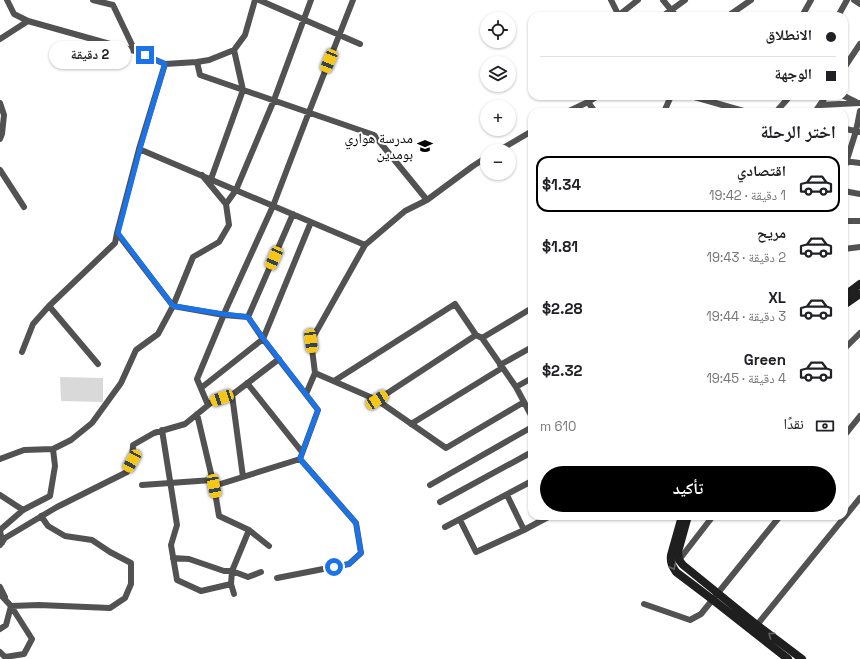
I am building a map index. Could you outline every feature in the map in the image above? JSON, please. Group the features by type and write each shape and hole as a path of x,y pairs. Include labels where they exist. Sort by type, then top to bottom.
{"street":[{"path":"8,0 14,14 28,21 135,51 165,64 209,60 234,50 245,36 255,0"},
{"path":"93,0 113,6 135,51"},
{"path":"259,0 360,44"},
{"path":"226,204 236,190 274,100 311,0"},
{"path":"208,405 197,379 224,314 274,206 353,0"},
{"path":"611,0 617,12"},
{"path":"623,12 638,0"},
{"path":"663,0 672,10"},
{"path":"669,12 685,0"},
{"path":"734,12 751,0"},
{"path":"804,12 811,0"},
{"path":"840,12 847,0"},
{"path":"854,0 860,4"},
{"path":"0,39 28,21"},
{"path":"848,62 860,44"},
{"path":"211,179 243,90 234,50"},
{"path":"197,62 200,75 374,135 427,200"},
{"path":"22,352 33,324 49,306 115,243 140,149 165,64"},
{"path":"848,98 859,103"},
{"path":"575,108 591,100"},
{"path":"705,100 733,108"},
{"path":"780,108 786,100"},
{"path":"818,108 823,100"},
{"path":"588,102 592,108"},
{"path":"0,103 4,115 0,139"},
{"path":"820,105 859,103"},
{"path":"848,154 858,131 860,111"},
{"path":"848,130 858,131"},
{"path":"510,144 528,133"},
{"path":"140,149 365,245"},
{"path":"306,394 315,373 311,341 365,245 405,211 427,200 480,161"},
{"path":"848,161 860,163"},
{"path":"0,170 24,207"},
{"path":"0,459 24,450 53,449 71,440 92,423 120,383 136,350 158,334 173,306 193,257 219,242 229,225 226,204 202,175"},
{"path":"848,192 860,194"},
{"path":"248,317 293,214"},
{"path":"848,221 860,221"},
{"path":"201,388 263,338 311,222"},
{"path":"118,233 173,306 248,317 318,410 300,459"},
{"path":"848,248 860,247"},
{"path":"848,293 860,284"},
{"path":"848,302 860,294"},
{"path":"334,381 455,304 516,387 528,410"},
{"path":"49,306 98,364"},
{"path":"377,400 479,336 528,310"},
{"path":"848,345 860,333"},
{"path":"411,424 528,349"},
{"path":"1,544 5,538 57,506 127,472 132,461 133,445 154,433 185,424 212,402 232,395 279,359"},
{"path":"315,373 377,400 446,448 524,402"},
{"path":"516,387 528,380"},
{"path":"247,383 302,452"},
{"path":"232,395 244,477"},
{"path":"197,414 220,516 249,530 269,546"},
{"path":"848,431 860,416"},
{"path":"430,485 528,429"},
{"path":"162,430 177,525 171,545 177,580 201,591 231,584"},
{"path":"1,544 0,530 23,510 50,496 55,466 53,449"},
{"path":"440,502 528,454"},
{"path":"142,486 213,483 244,477 300,459"},
{"path":"277,578 349,564 361,553 356,523 300,459"},
{"path":"445,527 528,484"},
{"path":"0,495 23,510"},
{"path":"507,495 524,530"},
{"path":"848,513 860,498"},
{"path":"0,594 11,606 39,605 110,608 125,598 131,584 131,563 92,540 65,536 48,526 41,516"},
{"path":"460,520 476,552 543,520"},
{"path":"681,520 670,561 676,572 682,577 716,596 802,659"},
{"path":"687,520 678,552 679,560 716,596 788,659"},
{"path":"679,560 710,520"},
{"path":"644,604 690,620 701,614 777,520"},
{"path":"757,625 842,520"},
{"path":"234,594 231,584 232,571 249,530"},
{"path":"173,558 189,559 224,571 232,571 248,577 261,572"},
{"path":"0,587 32,639 24,654 5,657 0,652"},
{"path":"0,629 6,625 11,606"}],"shaded area":[{"path":"60,377 103,378 103,402 61,401"}],"place":[{"name":"مدرسة هواري بومدين","path":"425,146"}],"route":[{"path":"145,55 165,64 140,149 118,233 173,306 248,317 318,410 300,459 356,523 361,553 349,564 334,567"}]}
